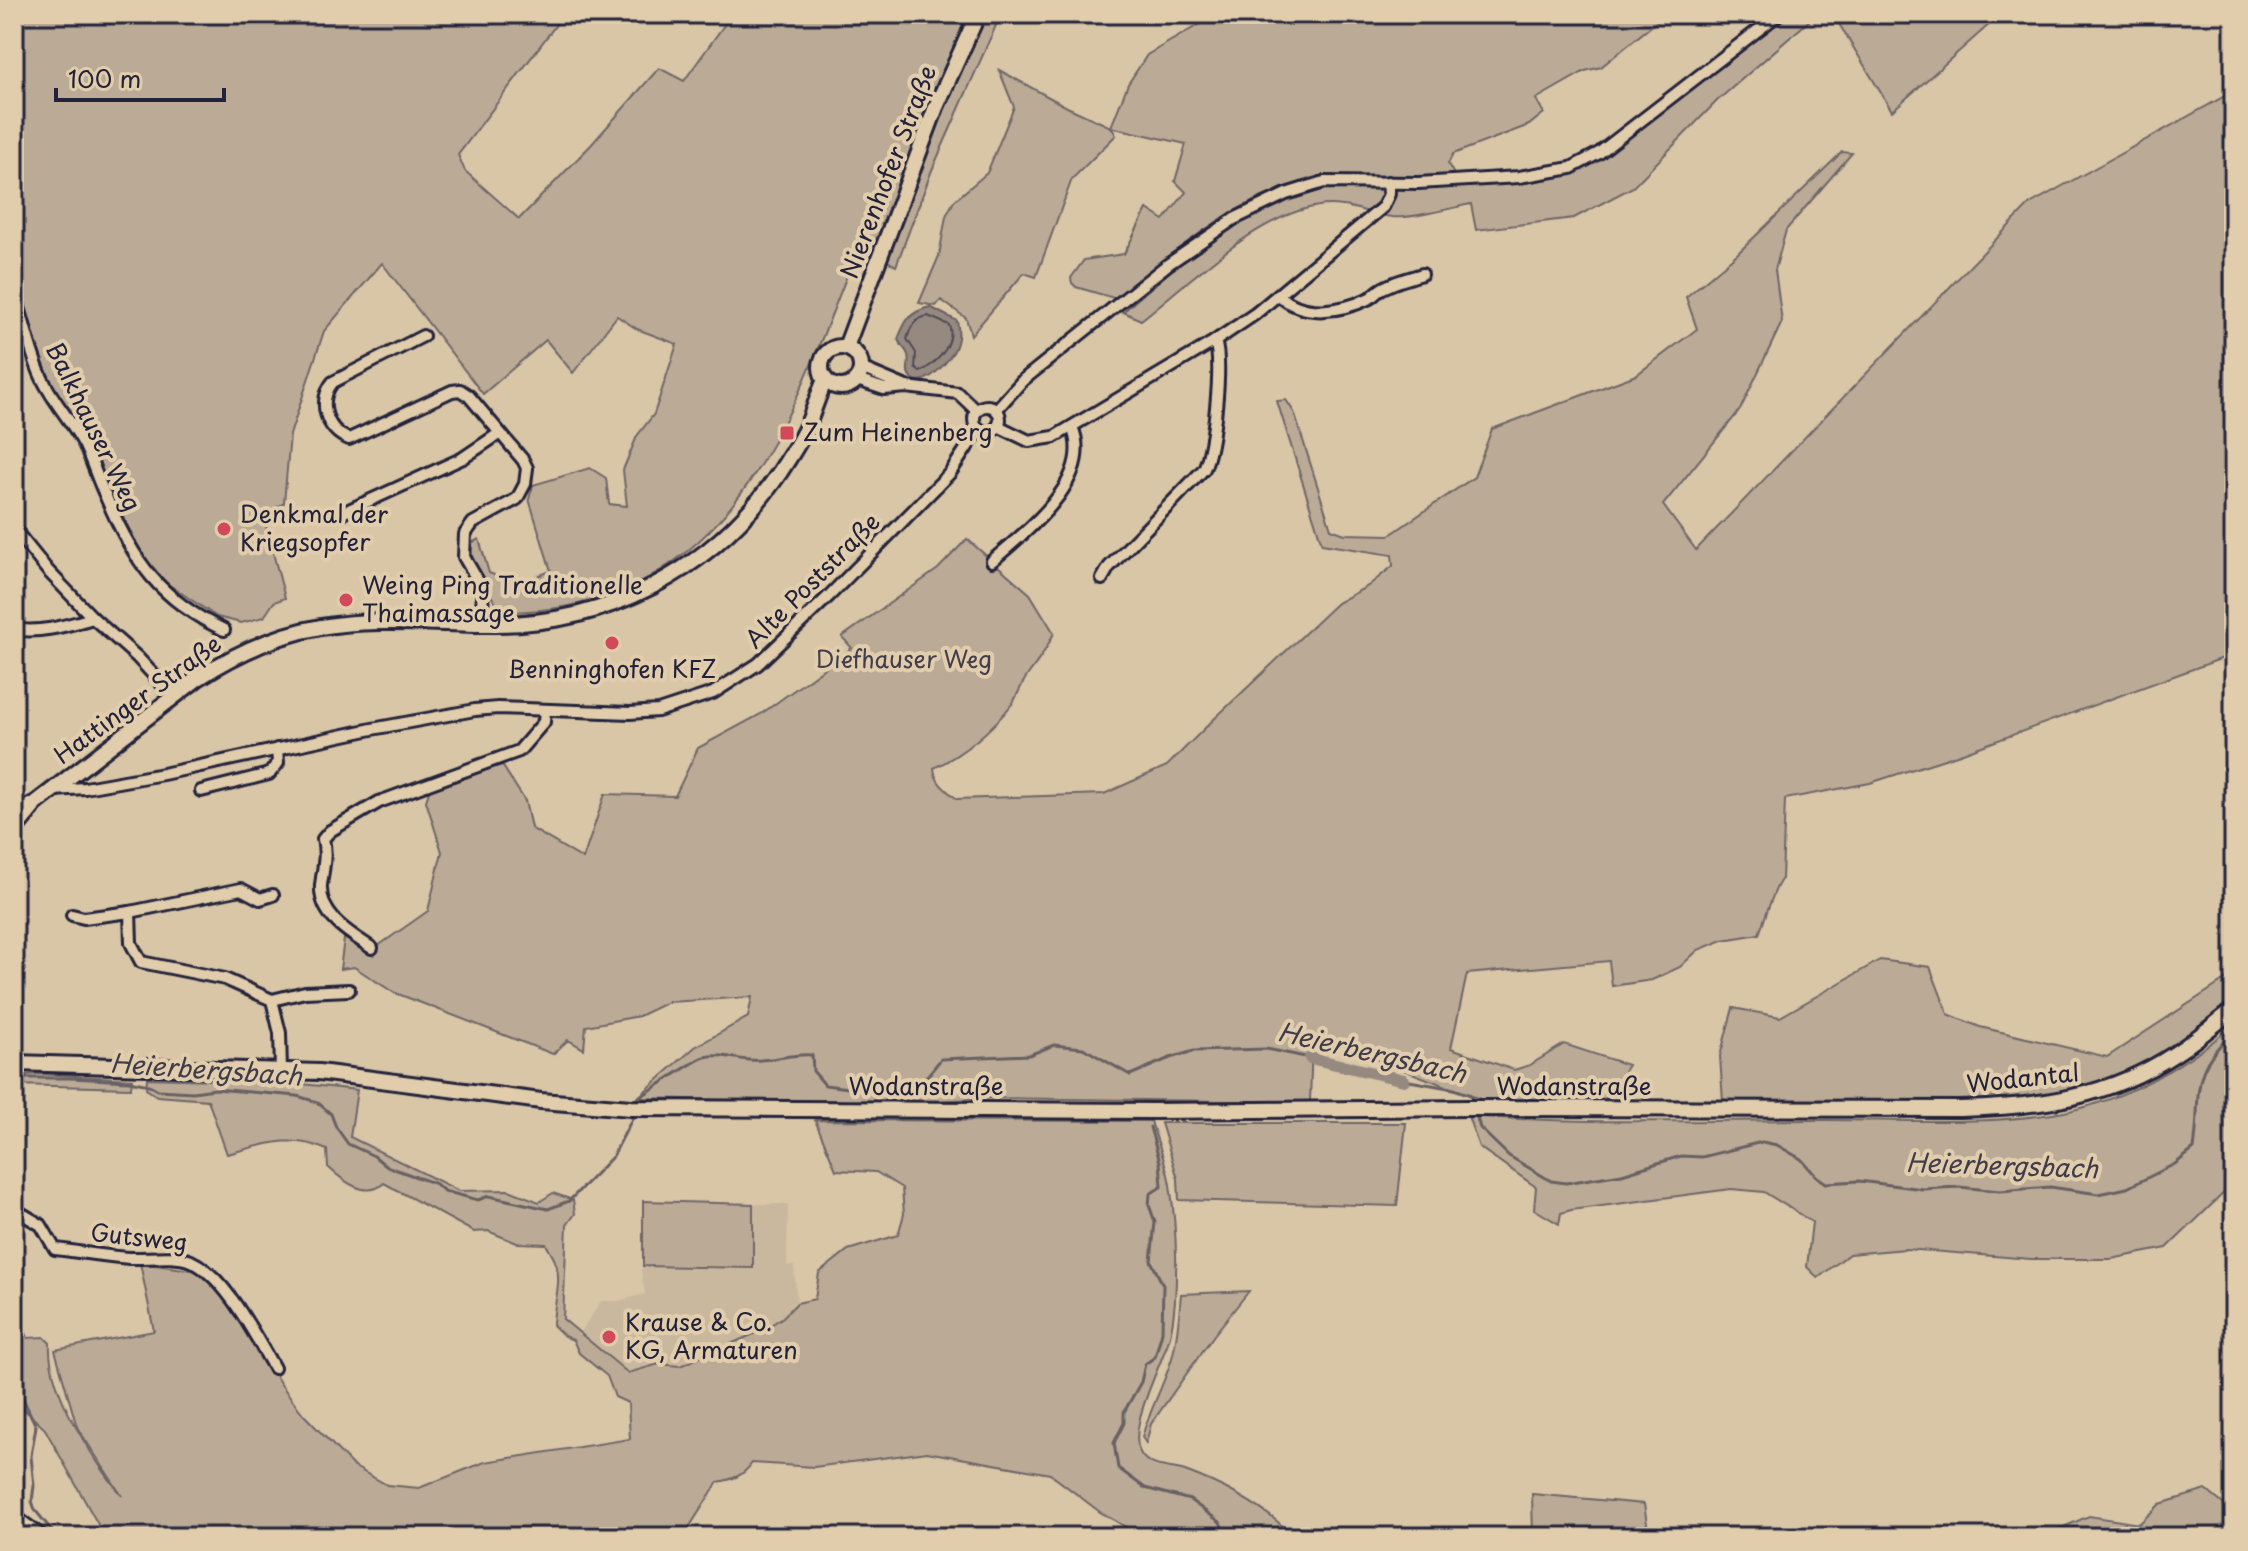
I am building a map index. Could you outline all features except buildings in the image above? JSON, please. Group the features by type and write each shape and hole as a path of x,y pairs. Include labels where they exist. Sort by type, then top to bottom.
{"main road":[{"name":"Nierenhofer Straße","path":"846,347 936,107 978,14"},
{"path":"846,347 857,354 859,374 841,387 825,380 821,369 823,357 832,349 846,347"},
{"name":"Hattinger Straße","path":"14,814 54,790 225,661 266,641 328,624 383,620 534,623 619,603 677,574 722,540 748,514 779,472 810,420 825,380"},
{"name":"Hattinger Straße","path":"810,420 841,387"},
{"name":"Hattinger Straße","path":"14,830 36,803"},
{"name":"Wodantal","path":"1841,1109 2017,1107 2091,1094 2126,1081 2166,1059 2234,1009"},
{"name":"Wodanstraße","path":"14,1063 281,1070 541,1101 638,1108 1154,1111 1841,1109"}],"street":[{"path":"996,410 1023,380 1167,265 1234,219 1286,194 1324,182 1465,181 1519,177 1571,168 1599,153 1779,14"},
{"path":"998,426 1029,441 1054,437 1215,341 1279,295 1383,207 1389,194 1388,182"},
{"path":"1279,295 1289,305 1299,309 1330,309 1372,297 1382,288 1422,274"},
{"name":"Balkhauser Weg","path":"14,293 41,377 85,446 106,499 148,576 196,615 224,630"},
{"path":"423,336 333,382 325,400 327,418 332,429 349,439 457,390 469,396 523,460 527,475 517,499 480,518 465,534 464,557 482,588 483,624"},
{"path":"1102,579 1109,567 1204,469 1210,456 1219,358 1215,341"},
{"path":"859,374 884,389 906,387 958,393 977,411"},
{"path":"988,406 996,410 1000,416 998,426 987,432 979,429 974,419 977,411 988,406"},
{"path":"992,561 1049,508 1067,484 1076,452 1072,427"},
{"name":"Alte Poststraße","path":"54,790 85,788 163,774 475,710 658,711 713,693 747,673 830,595 950,473 979,429"},
{"path":"340,514 463,458 500,433"},
{"path":"14,529 48,571 174,697"},
{"path":"14,629 25,631 63,626 93,618"},
{"path":"372,948 342,928 325,903 321,890 326,851 323,839 330,831 379,802 519,751 544,722 545,711"},
{"path":"201,791 269,774 278,763 277,749"},
{"path":"72,915 84,918 130,912 241,889 260,899 273,895"},
{"path":"130,912 131,943 141,962 225,979 272,1000 305,992 349,990"},
{"path":"272,1000 281,1042 281,1070"},
{"name":"Gutsweg","path":"14,1209 41,1225 55,1249 132,1258 182,1259 194,1263 213,1277 226,1293 274,1368"},
{"path":"14,1517 42,1537"}],"shaded area":[{"path":"753,1204 788,1204 787,1265 794,1266 797,1303 783,1317 763,1330 680,1366 659,1364 628,1373 580,1333 601,1301 618,1301 645,1294 643,1266 753,1268"}],"green space":[{"path":"14,14 564,14 458,155 465,171 519,219 591,145 659,68 684,81 732,14 967,14 876,248 862,237 808,371 778,435 742,492 699,541 646,579 580,604 501,612 473,566 471,543 479,539 489,573 516,584 551,571 529,499 533,485 590,468 606,478 609,504 627,506 623,470 637,436 654,414 677,344 637,329 617,316 573,373 546,340 483,394 382,263 324,331 290,435 284,503 263,515 285,598 274,602 264,617 241,623 217,617 153,574 113,498 91,442 55,391 14,293"},
{"path":"984,14 1001,14 932,170 896,266 885,260 953,83"},
{"path":"1217,14 1666,14 1601,67 1585,71 1536,99 1544,113 1529,125 1453,154 1448,164 1456,178 1521,181 1601,156 1784,14 1817,14 1718,100 1633,187 1574,218 1476,230 1471,204 1400,217 1340,205 1307,208 1256,231 1206,266 1141,320 1123,312 1222,233 1266,208 1325,189 1322,180 1286,188 1240,208 1197,236 1117,299 1076,287 1072,283 1071,278 1084,260 1124,254 1147,209 1164,220 1186,192 1175,181 1186,144 1111,127 1128,84 1147,55"},
{"path":"1833,14 2001,14 1892,111"},
{"path":"999,70 1111,127 1116,135 1072,179 1036,277 1024,273 971,335 966,318 941,300 936,306 919,303 939,256 946,216 954,201 987,173 1014,107"},
{"name":"Diefhauser Weg","path":"2234,91 2234,654 1960,754 1870,783 1785,799 1782,879 1759,934 1723,940 1698,950 1680,967 1652,980 1612,986 1609,961 1467,974 1451,1048 1514,1070 1530,1065 1564,1044 1628,1065 1603,1103 1480,1099 1328,1041 1312,1040 1310,1102 990,1098 839,1102 637,1098 695,1047 748,1017 752,997 668,1002 639,1016 586,1026 584,1049 568,1040 553,1054 393,992 354,967 340,969 344,939 378,946 428,911 442,852 426,801 431,786 502,765 525,801 531,828 583,859 605,794 675,796 698,748 761,714 852,648 842,637 938,569 967,539 1030,594 1054,633 1004,714 966,748 934,768 942,786 957,799 1104,794 1167,766 1337,603 1368,586 1393,566 1392,555 1322,544 1277,401 1286,400 1294,412 1331,529 1345,534 1390,535 1474,477 1492,429 1636,375 1697,329 1686,297 1737,254 1842,152 1852,153 1786,230 1775,270 1782,322 1740,410 1663,505 1696,550 2030,204"},
{"path":"1880,960 1930,967 1948,1014 1980,1027 2107,1057 2234,974 2234,997 2185,1037 2144,1064 2107,1080 2059,1092 2011,1098 1910,1102 1723,1102 1720,1056 1733,1008 1780,1017"},
{"path":"2234,1025 2234,1183 2167,1248 2111,1259 2031,1259 1906,1249 1849,1254 1818,1278 1807,1267 1812,1222 1764,1192 1731,1189 1571,1210 1561,1213 1559,1224 1534,1209 1536,1187 1479,1147 1468,1116 1647,1121 1949,1121 2041,1116 2092,1105 2136,1088 2177,1066"},
{"path":"38,1074 132,1079 131,1088 14,1085 14,1076"},
{"path":"147,1078 283,1082 357,1090 350,1137 459,1191 509,1190 539,1202 553,1193 573,1200 575,1214 567,1225 563,1319 628,1373 659,1364 680,1366 763,1330 797,1303 815,1299 819,1273 848,1250 898,1235 904,1214 902,1188 876,1172 836,1170 815,1120 1151,1121 1170,1185 1176,1240 1176,1278 1171,1332 1140,1417 1138,1448 1149,1462 1185,1471 1244,1498 1295,1537 1143,1537 1100,1512 1050,1474 927,1452 814,1467 752,1463 738,1476 718,1482 683,1537 105,1537 45,1429 14,1400 14,1305 28,1338 44,1337 50,1343 51,1362 64,1403 86,1444 122,1496 77,1427 55,1350 154,1331 140,1263 201,1269 240,1316 280,1383 303,1414 353,1466 387,1485 419,1488 485,1462 630,1439 628,1403 615,1397 607,1376 579,1353 573,1340 553,1325 558,1277 555,1261 546,1244 517,1243 488,1231 474,1232 384,1183 370,1190 354,1186 328,1167 327,1150 314,1145 277,1142 227,1154 208,1100 157,1096 146,1089"},
{"path":"1161,1123 1406,1123 1397,1206 1179,1200 1178,1179"},
{"path":"643,1201 753,1204 753,1268 643,1266"},
{"path":"1249,1291 1151,1424 1146,1443 1142,1437 1174,1350 1181,1294"},
{"path":"2206,1490 2234,1513 2234,1537 2040,1537 2089,1516 2139,1524 2160,1504"},
{"path":"1532,1494 1644,1504 1649,1537 1533,1537"}],"water":[{"path":"930,307 957,321 958,340 944,364 932,376 919,381 908,374 908,355 898,339 909,318"}],"waterway":[{"name":"Heierbergsbach","path":"1475,1111 1480,1128 1509,1156 1551,1181 1566,1183 1622,1174 1681,1156 1702,1157 1762,1142 1777,1145 1801,1159 1826,1183 1859,1181 1923,1189 1959,1187 2000,1191 2050,1187 2099,1194 2127,1188 2175,1164 2194,1149 2199,1085 2203,1072 2219,1046 2234,1032"},
{"name":"Heierbergsbach","path":"638,1104 640,1097 692,1063 711,1056 757,1060 812,1055 813,1071 825,1085 856,1089 875,1086 883,1092 913,1086 928,1075 941,1059 1029,1055 1054,1045 1083,1048 1130,1075 1194,1051 1267,1049 1310,1058"},
{"name":"Heierbergsbach","path":"1310,1058 1404,1080"},
{"name":"Heierbergsbach","path":"14,1078 129,1081 158,1090 193,1092 215,1089 297,1096 317,1102 331,1114 348,1144 374,1156 386,1166 436,1184 444,1191 478,1200 489,1196 548,1209 569,1201 613,1156 634,1115"},
{"name":"Heierbergsbach","path":"1404,1080 1454,1089 1471,1095 1473,1104"},
{"path":"1150,1127 1160,1162 1162,1186 1150,1194 1149,1205 1155,1222 1151,1261 1163,1285 1162,1332 1155,1357 1145,1364 1141,1382 1124,1412 1124,1423 1114,1443 1118,1468 1145,1488 1190,1500 1220,1522 1223,1529 1234,1537"},
{"path":"14,1380 36,1426 31,1456 32,1501 35,1510 57,1537"}],"place":[{"name":"Zum Heinenberg","path":"787,433"},
{"name":"Denkmal der Kriegsopfer","path":"224,529"},
{"name":"Weing Ping Traditionelle Thaimassage","path":"346,600"},
{"name":"Benninghofen KFZ","path":"612,643"},
{"name":"Krause & Co. KG, Armaturen","path":"609,1337"}]}
